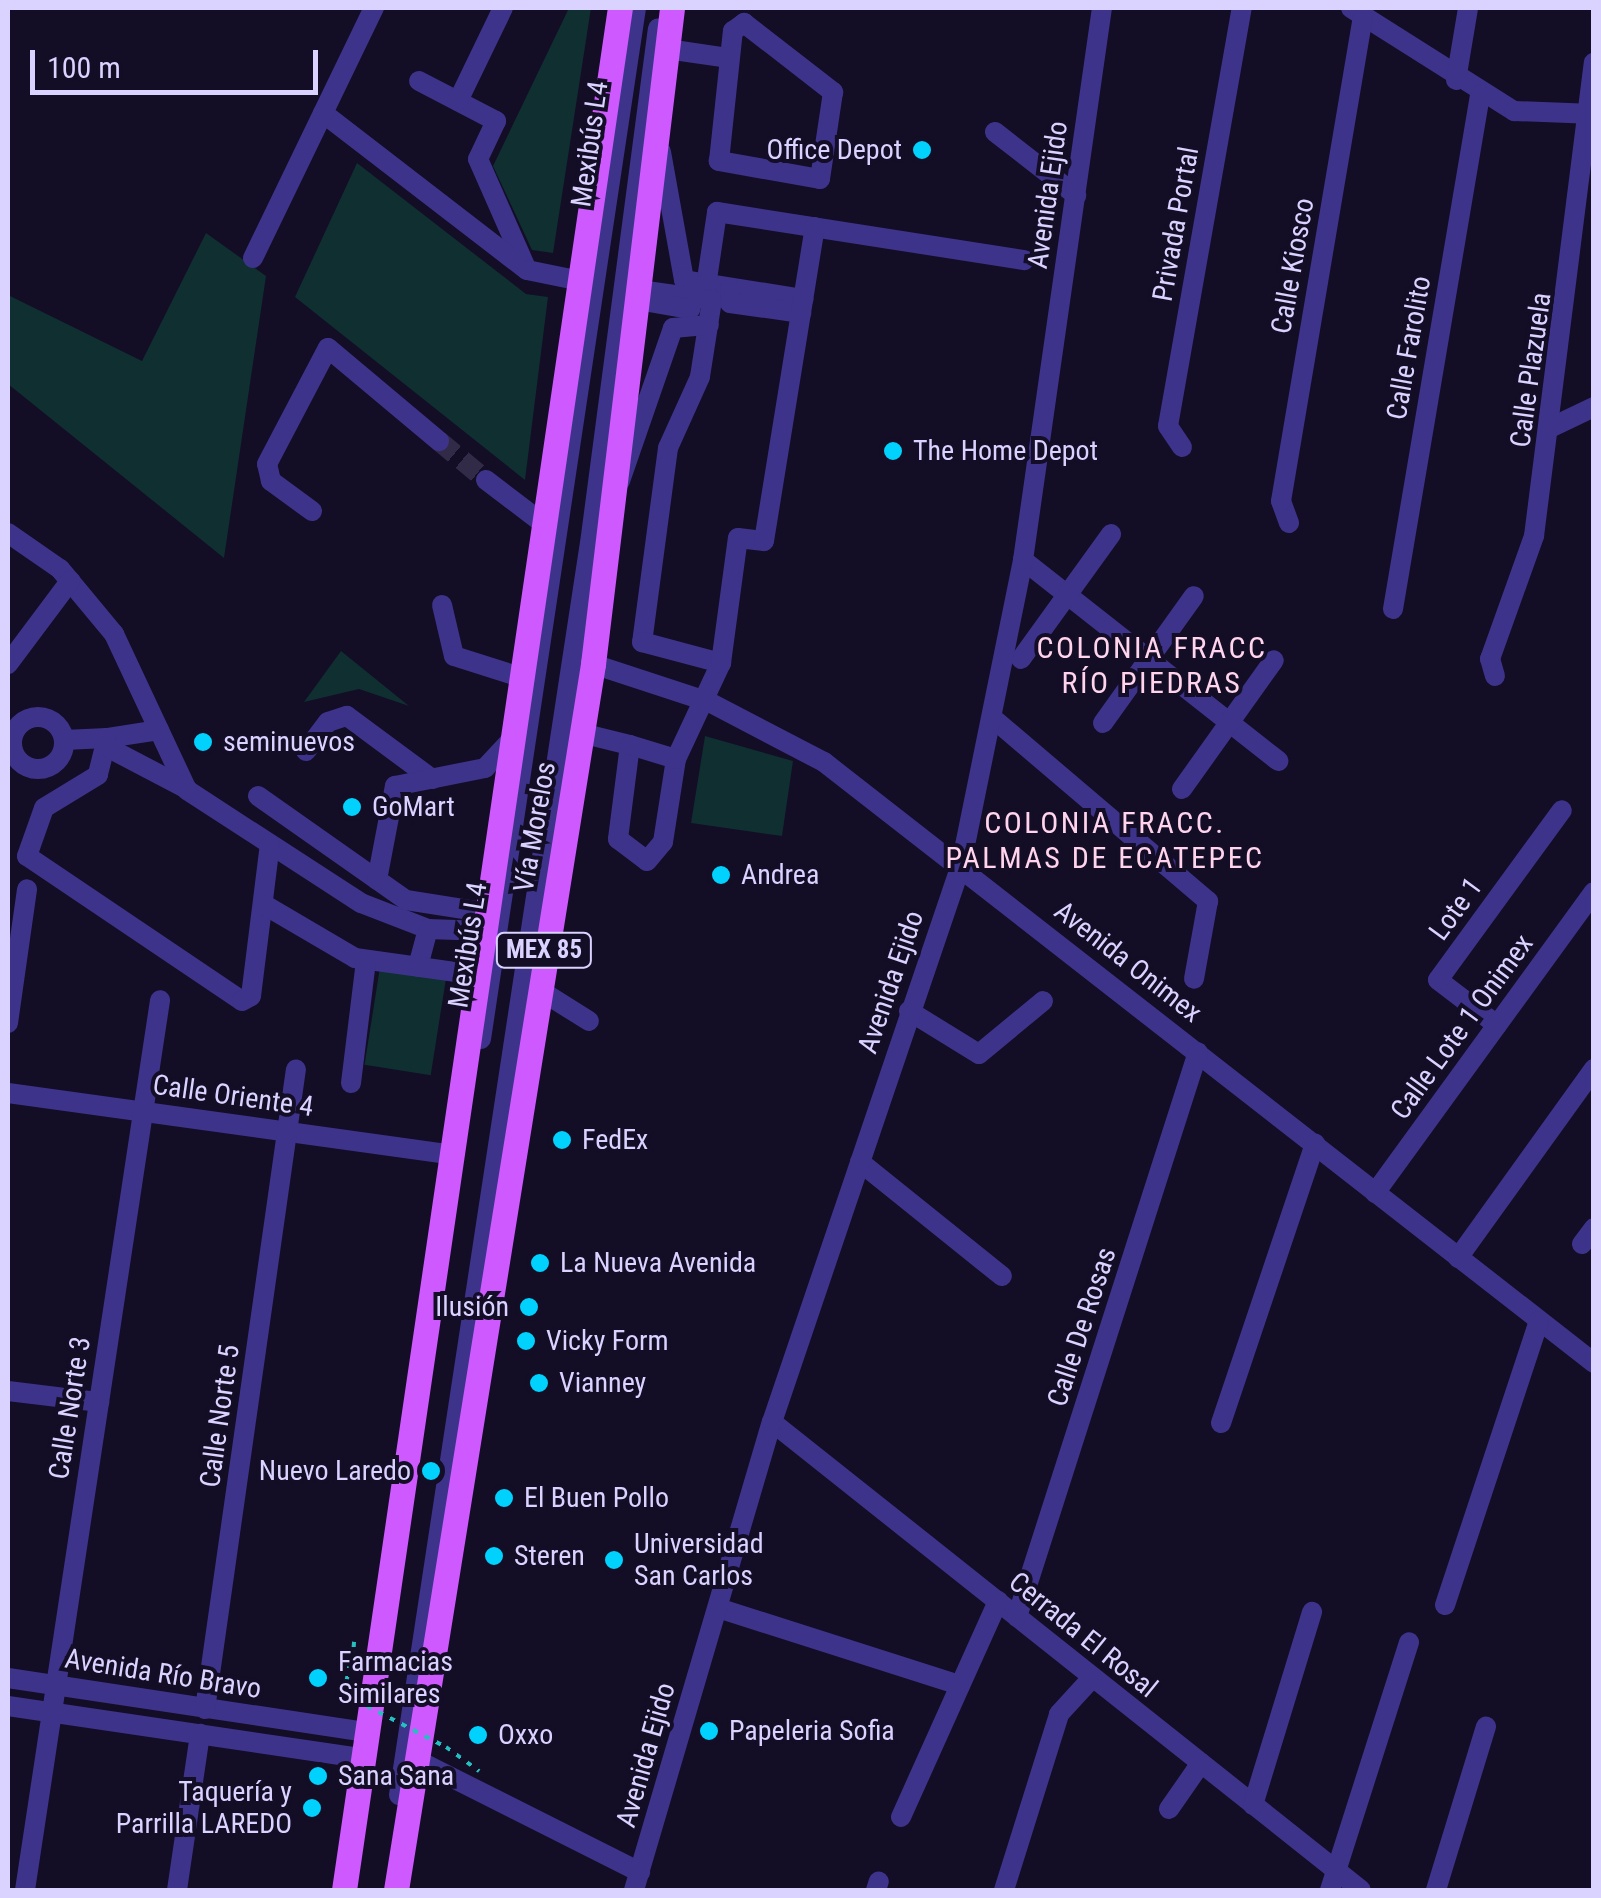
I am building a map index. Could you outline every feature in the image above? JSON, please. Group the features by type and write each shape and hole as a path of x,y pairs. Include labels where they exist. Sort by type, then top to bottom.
{"main road":[{"name":"Vía Morelos","path":"344,1890 370,1733 450,1154 546,525 589,282 620,8"},
{"name":"Vía Morelos","path":"396,1890 592,664 613,496 631,289 658,130 672,8"}],"street":[{"path":"252,258 374,8"},
{"path":"458,101 503,8"},
{"name":"Mexibús L4","path":"356,1890 589,282 636,8"},
{"name":"Mexibús L4","path":"384,1890 631,289 661,8"},
{"name":"Avenida Ejido","path":"637,1881 772,1422 961,865 994,720 1023,560 1102,8"},
{"name":"Privada Portal","path":"1182,447 1168,426 1242,8"},
{"path":"1456,80 1468,8"},
{"path":"1357,13 1480,95 1514,111 1589,115"},
{"name":"Calle Kiosco","path":"1288,522 1280,501 1357,13"},
{"path":"744,23 833,92 820,179 718,161 730,58 744,23"},
{"path":"667,50 730,58"},
{"name":"Calle Plazuela","path":"1495,676 1490,658 1534,536 1552,427 1594,63"},
{"path":"418,81 496,121 478,159 527,270"},
{"name":"Calle Farolito","path":"1393,609 1480,95"},
{"path":"323,113 527,270 712,300 700,377 668,448 642,642 721,662"},
{"path":"658,130 680,274 706,286 731,289 730,303 802,306"},
{"path":"995,132 1076,194"},
{"path":"706,286 718,212 1024,260"},
{"path":"630,745 618,839 647,861 664,842 676,759 721,662 738,538 764,541 815,227"},
{"path":"613,496 673,328 710,319"},
{"path":"312,511 271,481 267,464 328,348 439,440"},
{"path":"1552,427 1594,407"},
{"path":"486,480 546,525"},
{"path":"8,533 70,582 132,661 187,790"},
{"path":"1020,659 1112,534"},
{"path":"1023,560 1278,762"},
{"path":"8,664 70,582"},
{"path":"1103,724 1194,596"},
{"path":"442,606 454,656 523,678"},
{"path":"1182,789 1232,726 1274,660"},
{"name":"Avenida Onimex","path":"592,664 702,699 824,762 961,865 1594,1363"},
{"path":"306,751 328,722 348,716 432,779"},
{"path":"994,720 1208,901 1194,979"},
{"path":"64,740 106,742 159,730"},
{"path":"581,734 676,759"},
{"path":"377,880 394,786 485,768 515,735"},
{"path":"106,742 361,903 428,929 487,922"},
{"path":"106,742 92,782 44,808 27,856 242,1001 251,996 270,844"},
{"path":"258,796 406,900 487,922"},
{"name":"Lote 1","path":"1497,1025 1438,980 1562,810"},
{"path":"8,1022 27,888"},
{"name":"Calle Lote 1 Onimex","path":"1375,1193 1594,892"},
{"path":"263,904 366,960 478,975"},
{"path":"418,967 428,929"},
{"path":"350,1083 366,960"},
{"path":"538,990 590,1021"},
{"name":"Calle Norte 3","path":"25,1890 160,1000"},
{"path":"909,1012 979,1054 1043,1002"},
{"name":"Calle De Rosas","path":"1018,1617 1198,1052"},
{"name":"Calle Norte 5","path":"205,1709 296,1069"},
{"path":"1458,1258 1594,1070"},
{"name":"Calle Oriente 4","path":"8,1093 450,1154"},
{"path":"1221,1423 1315,1142"},
{"path":"860,1162 1002,1276"},
{"path":"1445,1605 1539,1321"},
{"path":"8,1390 99,1402"},
{"name":"Cerrada El Rosal","path":"772,1422 1253,1805 1334,1881 1361,1890"},
{"path":"901,1817 956,1684 998,1602"},
{"path":"718,1608 956,1684"},
{"path":"1253,1805 1312,1612"},
{"path":"1334,1881 1409,1642"},
{"name":"Avenida Río Bravo","path":"8,1678 370,1733"},
{"path":"1004,1890 1059,1714 1092,1678"},
{"name":"Avenida Río Bravo","path":"8,1706 365,1759"},
{"path":"1436,1890 1486,1726"},
{"path":"177,1890 200,1734"},
{"path":"414,1759 637,1881"},
{"path":"1169,1808 1201,1763"}],"path":[{"path":"344,1694 446,1748"}],"green space":[{"path":"569,8 591,8 553,253 532,250 493,166"},
{"path":"357,163 526,294 548,297 525,480 295,297"},
{"path":"206,233 266,276 224,558 8,384 8,295 142,361"},
{"path":"341,651 409,706 359,689 304,702"},
{"path":"705,736 793,761 782,836 691,823"},
{"path":"380,967 446,977 431,1075 365,1065"}],"tunnel":[{"path":"439,441 486,480"}],"place":[{"name":"Office Depot","path":"922,150"},
{"name":"The Home Depot","path":"893,451"},
{"name":"seminuevos","path":"203,742"},
{"name":"GoMart","path":"352,807"},
{"name":"Andrea","path":"721,875"},
{"name":"FedEx","path":"562,1140"},
{"name":"La Nueva Avenida","path":"540,1263"},
{"name":"Ilusión","path":"529,1307"},
{"name":"Vicky Form","path":"526,1341"},
{"name":"Vianney","path":"539,1383"},
{"name":"Nuevo Laredo","path":"431,1471"},
{"name":"El Buen Pollo","path":"504,1498"},
{"name":"Steren","path":"494,1556"},
{"name":"Universidad San Carlos","path":"614,1560"},
{"name":"Farmacias Similares","path":"318,1678"},
{"name":"Papeleria Sofia","path":"709,1731"},
{"name":"Oxxo","path":"478,1735"},
{"name":"Sana Sana","path":"318,1776"},
{"name":"Taquería y Parrilla LAREDO","path":"312,1808"}],"district":[{"name":"COLONIA FRACC RÍO PIEDRAS","path":"1152,665"},
{"name":"COLONIA FRACC. PALMAS DE ECATEPEC","path":"1105,840"}]}
